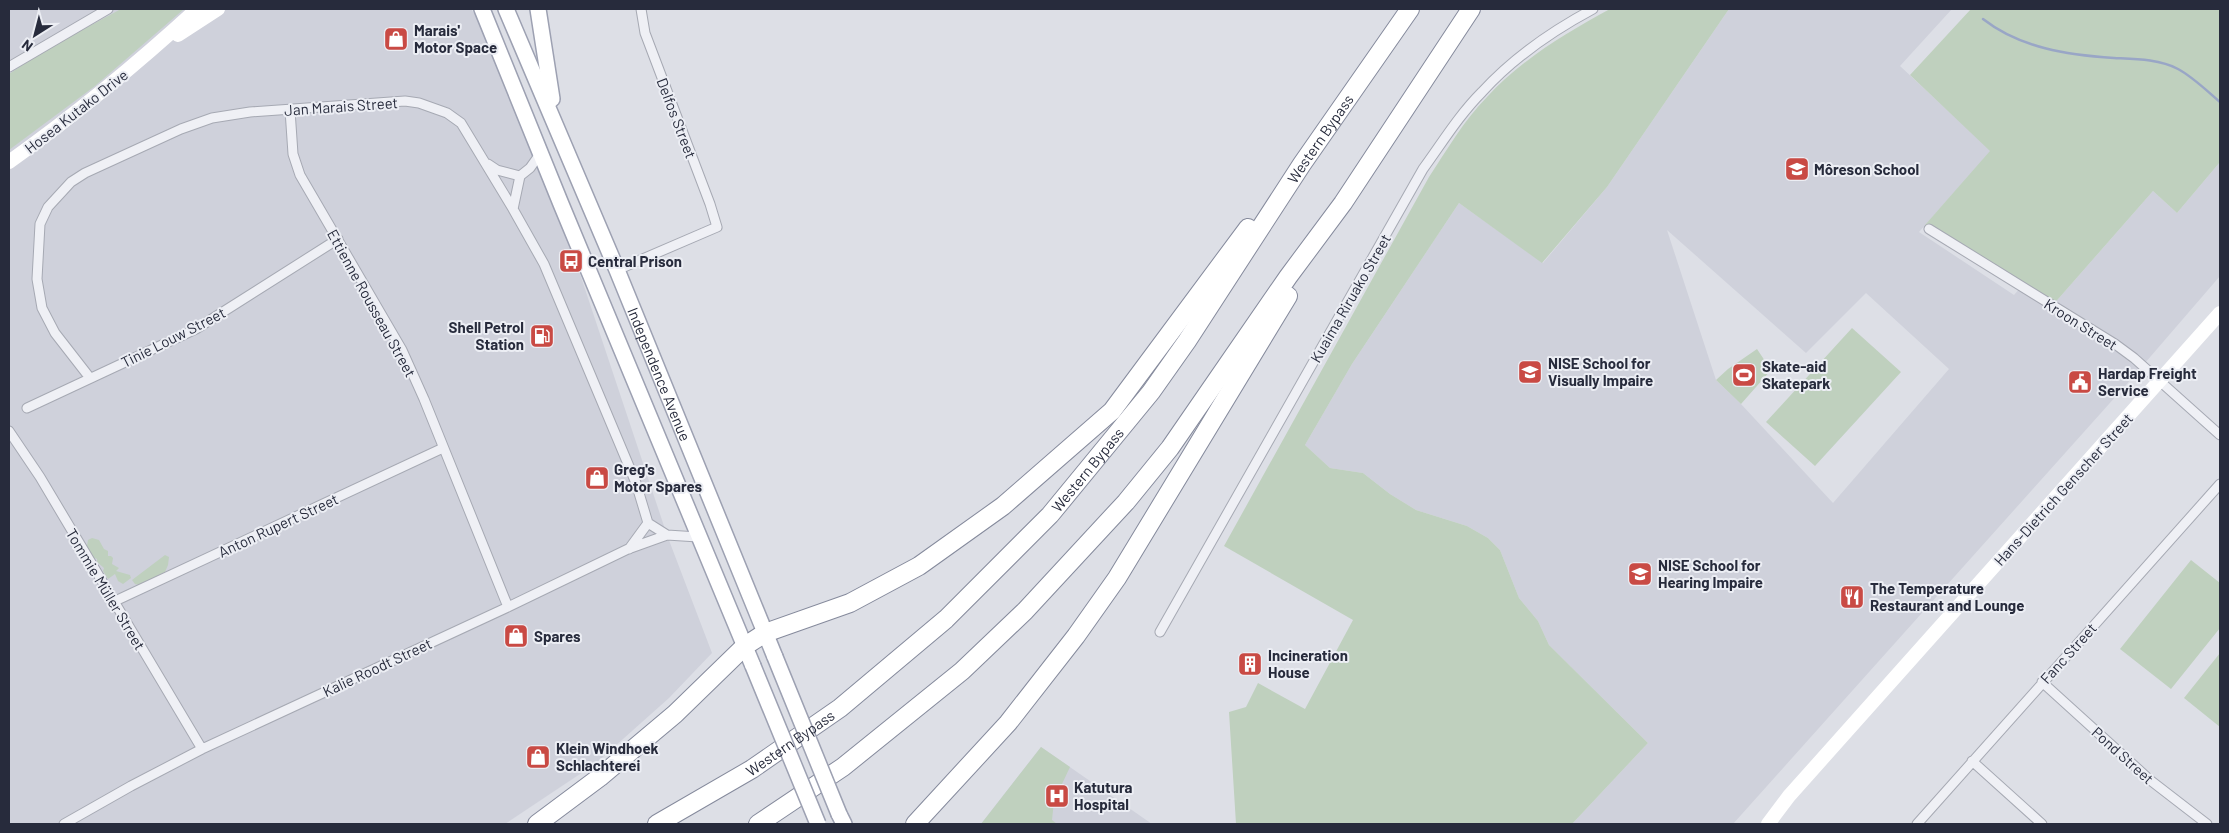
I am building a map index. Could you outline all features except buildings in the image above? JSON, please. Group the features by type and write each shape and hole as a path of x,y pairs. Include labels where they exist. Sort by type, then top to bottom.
{"highway":[{"name":"Western Bypass","path":"657,824 752,768 840,708 946,620 1050,515 1151,392 1206,312 1302,164 1410,9"},
{"path":"915,824 1008,723 1076,636 1117,578 1343,204 1471,9"},
{"path":"538,824 600,777 675,714 745,646 765,633 850,603 918,566 996,512 1032,482 1112,411 1279,185 1302,164"},
{"path":"758,824 843,767 962,671 1025,612 1126,502 1170,448 1288,277 1343,204"}],"main road":[{"path":"476,9 495,43"},
{"name":"Independence Avenue","path":"482,9 540,154 818,824"},
{"name":"Independence Avenue","path":"506,9 617,270 841,819"},
{"path":"538,9 549,89 565,146"}],"street":[{"path":"9,67 108,9"},
{"name":"Hosea Kutako Drive","path":"9,162 80,110 142,60 197,9"},
{"name":"Hosea Kutako Drive","path":"142,60 218,9"},
{"name":"Delfos Street","path":"617,270 716,227 710,204 645,33 641,9"},
{"name":"Kuaima Riruako Street","path":"1160,632 1418,178 1438,148 1476,99 1496,78 1552,32 1593,9"},
{"name":"Jan Marais Street","path":"90,378 55,333 42,308 37,279 37,250 40,224 48,207 71,182 85,173 181,129 212,118 250,112 390,101 419,103 448,113 461,123 544,264 636,483 648,523"},
{"name":"Ettienne Rousseau Street","path":"290,110 293,154 300,175 402,350 508,607"},
{"path":"513,209 520,176 540,154"},
{"path":"486,163 497,170 520,176"},
{"name":"Kroon Street","path":"1929,229 2115,344 2220,435"},
{"name":"Tinie Louw Street","path":"27,408 196,329 338,240"},
{"name":"Hans-Dietrich Genscher Street","path":"1768,824 1796,789 2220,313"},
{"name":"Tommie Müller Street","path":"9,431 40,477 202,748"},
{"name":"Anton Rupert Street","path":"113,602 443,448"},
{"name":"Fanc Street","path":"1917,824 2220,484"},
{"path":"628,549 648,523 667,535"},
{"name":"Kalie Roodt Street","path":"64,824 202,748 508,607 628,549 667,535 698,537"},
{"name":"Pond Street","path":"2042,682 2150,780 2207,824"},
{"path":"1972,761 2042,824"}],"shaded area":[{"path":"9,9 471,9 495,43 540,154 667,535 712,653 669,698 595,764 505,824 9,824"},
{"path":"1729,9 1952,9 1900,66 1991,151 1919,232 2014,295 2021,287 2052,306 2153,191 2177,213 2220,162 2220,276 2126,385 1733,824 1572,824 1648,743 1549,645 1538,621 1519,598 1500,550 1488,538 1467,526 1416,510 1390,494 1363,473 1330,468 1305,445 1352,364 1459,203 1543,263 1607,187","holes":["1667,230 1806,353 1866,293 1949,369 1833,503 1741,404 1716,380"]},
{"name":"Katutura Hospital","path":"1041,747 1152,824 981,824"}],"green space":[{"path":"121,9 184,9 95,86 9,150 9,74 45,50"},
{"path":"1610,9 1729,9 1607,187 1542,263 1459,203 1352,364 1305,445 1330,468 1363,473 1390,494 1416,510 1467,526 1488,538 1500,550 1519,598 1538,621 1549,645 1648,743 1572,824 1236,824 1229,712 1246,707 1258,683 1305,709 1353,620 1224,546 1429,177 1463,125 1501,83 1530,59 1561,37"},
{"path":"1971,9 2220,9 2220,162 2177,213 2153,191 2052,306 1925,225 1990,151 1910,75"},
{"path":"1852,328 1901,372 1815,466 1766,422"},
{"name":"Skate-aid Skatepark","path":"1757,349 1771,370 1741,404 1716,380 1728,369"},
{"path":"92,538 99,540 104,549 108,551 108,556 113,558 112,564 119,568 116,571 130,575 131,578 123,584 118,581 115,574 108,579 103,571 104,568 97,562 97,559 92,557 87,546 88,540"},
{"path":"165,555 169,557 165,572 139,585 135,584 132,580"},
{"path":"2191,560 2220,583 2220,628 2171,689 2120,649"},
{"path":"2220,653 2220,727 2184,698"},
{"path":"1041,747 1070,767 1054,801 1052,820 1057,824 981,824"}],"waterway":[{"path":"1983,19 2013,37 2045,48 2079,55 2163,63 2189,76 2220,102"}],"place":[{"name":"Marais' Motor Space","path":"396,39"},
{"name":"Môreson School","path":"1797,169"},
{"name":"Central Prison","path":"571,261"},
{"name":"Shell Petrol Station","path":"542,336"},
{"name":"NISE School for Visually Impaire","path":"1530,372"},
{"name":"Skate-aid Skatepark","path":"1744,375"},
{"name":"Hardap Freight Service","path":"2080,382"},
{"name":"Greg's Motor Spares","path":"597,478"},
{"name":"NISE School for Hearing Impaire","path":"1640,574"},
{"name":"The Temperature Restaurant and Lounge","path":"1852,597"},
{"name":"Spares","path":"516,636"},
{"name":"Incineration House","path":"1250,664"},
{"name":"Klein Windhoek Schlachterei","path":"538,757"},
{"name":"Katutura Hospital","path":"1057,796"}]}
